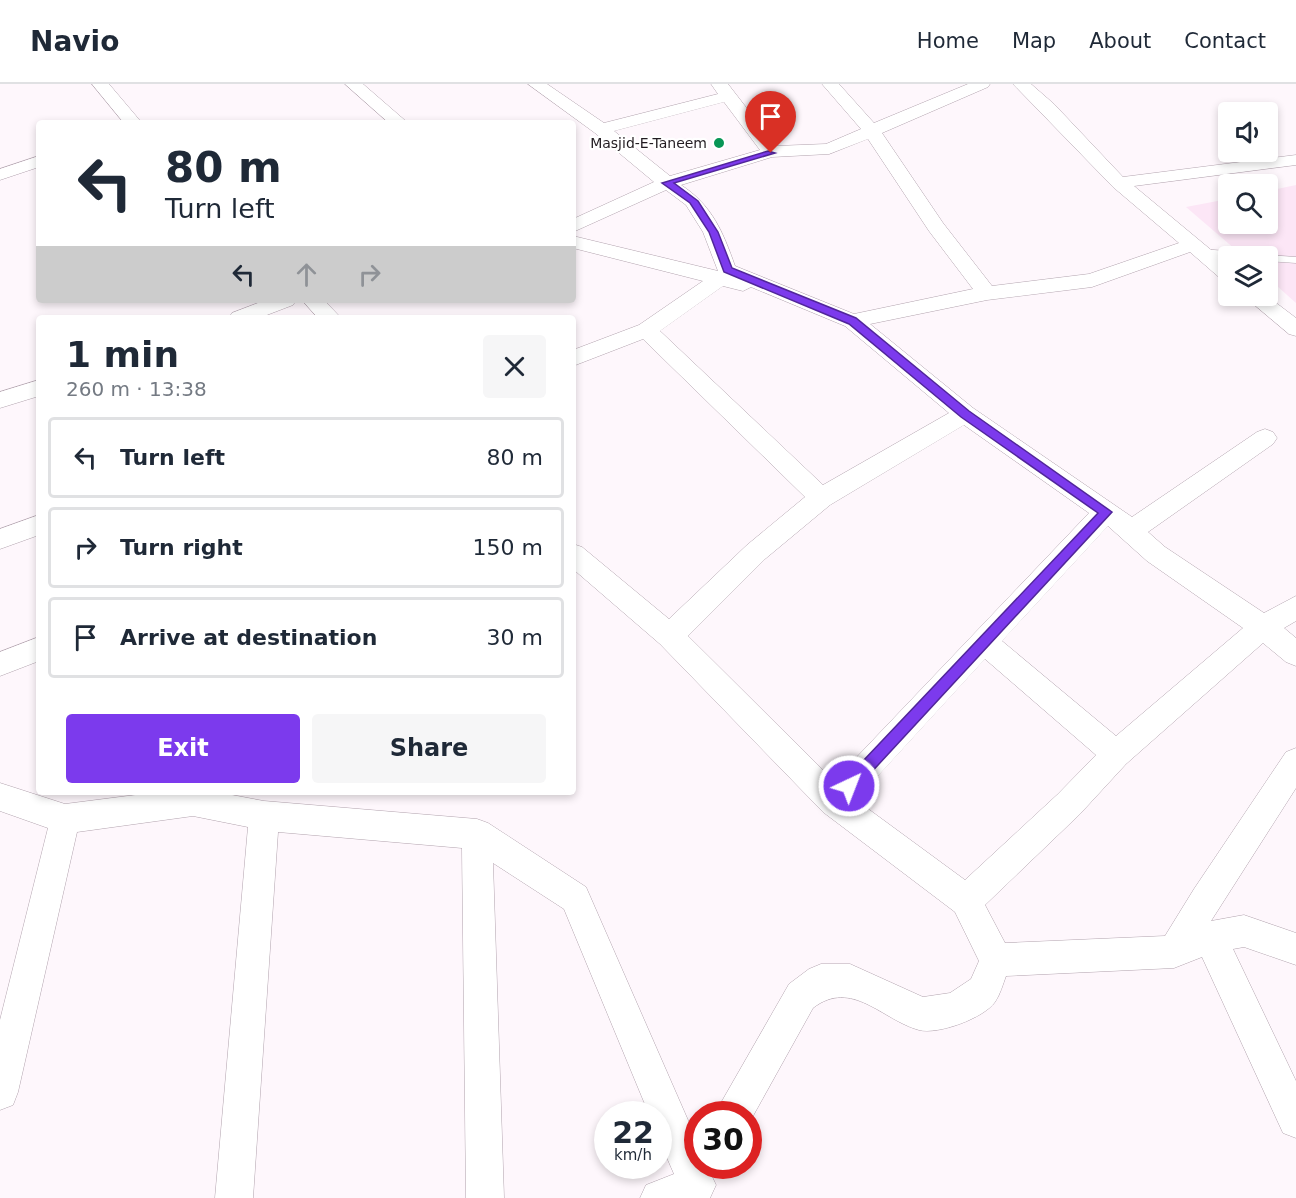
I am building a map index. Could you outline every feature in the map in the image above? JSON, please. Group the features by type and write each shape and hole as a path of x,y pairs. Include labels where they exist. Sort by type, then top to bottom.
{"street":[{"path":"100,84 131,120"},
{"path":"352,84 395,120"},
{"path":"536,84 601,129 666,183 693,201 713,232 727,270 852,321 965,414 1114,518 1156,554 1263,627 1296,654"},
{"path":"830,84 871,130 936,227 987,293"},
{"path":"576,225 666,183 771,153 829,149 982,84"},
{"path":"1021,84 1048,108 1119,183 1218,265"},
{"path":"601,129 724,90 771,153"},
{"path":"1119,183 1296,160"},
{"path":"0,175 36,162"},
{"path":"576,243 722,277 852,321 987,293 1092,280 1198,248"},
{"path":"576,357 646,330 722,277"},
{"path":"247,315 278,303"},
{"path":"1267,306 1296,329"},
{"path":"646,330 821,498"},
{"path":"0,400 36,389"},
{"path":"670,636 756,552 821,498 965,414"},
{"path":"1114,518 1134,529 1265,438"},
{"path":"834,802 983,641 1114,518"},
{"path":"0,539 36,526"},
{"path":"576,557 670,636 834,802 966,901 996,960"},
{"path":"966,901 1069,804 1116,754 1263,627 1296,607"},
{"path":"983,641 1116,754"},
{"path":"6,663 36,650"},
{"path":"6,663 36,664"},
{"path":"1174,952 1205,900 1296,762"},
{"path":"0,797 65,819 193,802 264,816 477,834 575,898 701,1183 659,1198"},
{"path":"234,1198 264,816"},
{"path":"0,1092 65,819"},
{"path":"477,834 485,1198"},
{"path":"996,960 1174,952 1210,937 1244,932 1296,949"},
{"path":"1210,937 1296,1120"},
{"path":"742,1101 801,996 821,981 850,981 888,996 921,1014 956,1009 982,991 996,960"}],"lane":[{"path":"1198,248 1218,251"},
{"path":"1278,259 1296,260"}],"shaded area":[{"path":"1296,185 1296,303 1278,287 1278,246 1231,246 1186,207 1218,201 1218,234 1278,234 1278,189"}],"place":[{"name":"Masjid-E-Taneem","path":"719,143"}],"route":[{"path":"771,153 666,183 693,201 713,232 727,270 852,321 965,414 1106,512 849,786"}]}
